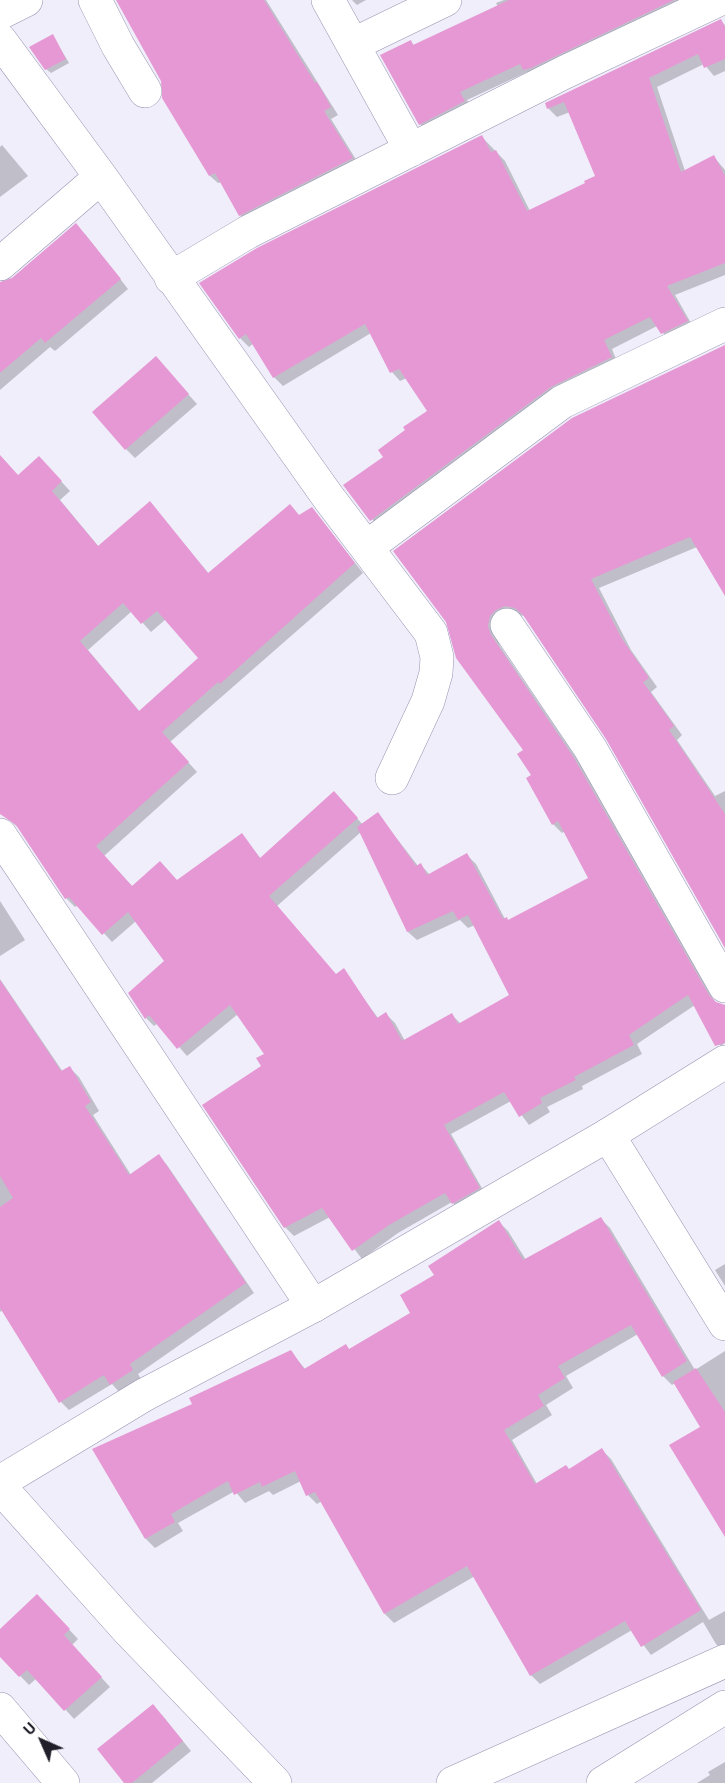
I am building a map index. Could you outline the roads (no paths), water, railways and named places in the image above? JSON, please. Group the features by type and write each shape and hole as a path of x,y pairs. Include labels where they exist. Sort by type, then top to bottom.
{"street":[{"path":"0,13 26,0"},
{"path":"95,0 118,46 145,91"},
{"path":"328,0 411,150"},
{"path":"354,44 445,0"},
{"path":"171,278 248,232 566,72 718,0"},
{"path":"0,40 431,633 437,657 428,701 392,778"},
{"path":"0,264 101,177"},
{"path":"367,547 562,402 725,324"},
{"path":"507,625 590,748 725,986"},
{"path":"0,835 313,1306"},
{"path":"0,1482 144,1395 313,1306 608,1135 725,1062"},
{"path":"608,1135 725,1324"},
{"path":"0,1487 127,1629 275,1783"},
{"path":"453,1783 725,1661"},
{"path":"603,1783 725,1707"},
{"path":"0,1709 63,1783"}]}
